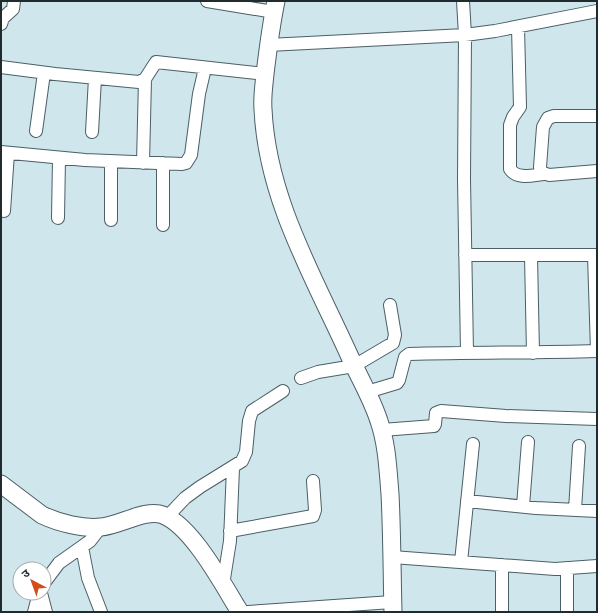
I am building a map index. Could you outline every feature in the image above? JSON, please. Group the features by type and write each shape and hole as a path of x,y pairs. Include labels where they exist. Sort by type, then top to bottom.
{"main road":[{"path":"275,6 268,45 263,107 269,156 278,191 306,265 367,392 382,430 389,474 392,607"},
{"path":"1,484 33,509 49,518 81,526 101,527 153,513 158,513 167,517 195,542 240,612"}],"street":[{"path":"1,24 3,18 13,9 14,1"},
{"path":"207,1 275,6"},
{"path":"463,1 465,35 465,255 467,352"},
{"path":"268,45 465,35 597,11"},
{"path":"518,26 520,107 512,117 510,125 510,169 515,174 521,176 597,171"},
{"path":"1,67 139,82 145,79 156,62 265,74"},
{"path":"4,211 5,153 111,162 186,163 189,159 199,94 205,68"},
{"path":"36,132 44,72"},
{"path":"92,132 95,78"},
{"path":"143,163 145,79"},
{"path":"544,174 540,167 543,127 548,118 554,116 597,116"},
{"path":"58,218 59,158"},
{"path":"111,162 111,220"},
{"path":"163,163 163,225"},
{"path":"367,392 397,384 405,357 409,354 597,351 596,255 465,255"},
{"path":"531,256 533,353"},
{"path":"301,378 318,372 354,366 393,344 395,335 390,305"},
{"path":"167,517 185,498 242,461 246,452 249,421 252,411 283,391"},
{"path":"382,430 434,426 436,413 441,412 597,419"},
{"path":"523,506 528,442"},
{"path":"461,562 473,444"},
{"path":"574,510 579,446"},
{"path":"223,585 230,531 233,468"},
{"path":"230,531 313,516 315,510 313,481"},
{"path":"467,501 597,511"},
{"path":"52,573 60,563 90,540 101,527"},
{"path":"82,547 88,578 101,612"},
{"path":"392,557 567,568 597,566"},
{"path":"502,565 502,612"},
{"path":"567,568 567,612"},
{"path":"34,612 37,601"},
{"path":"43,601 46,612"},
{"path":"248,612 392,607"}]}
